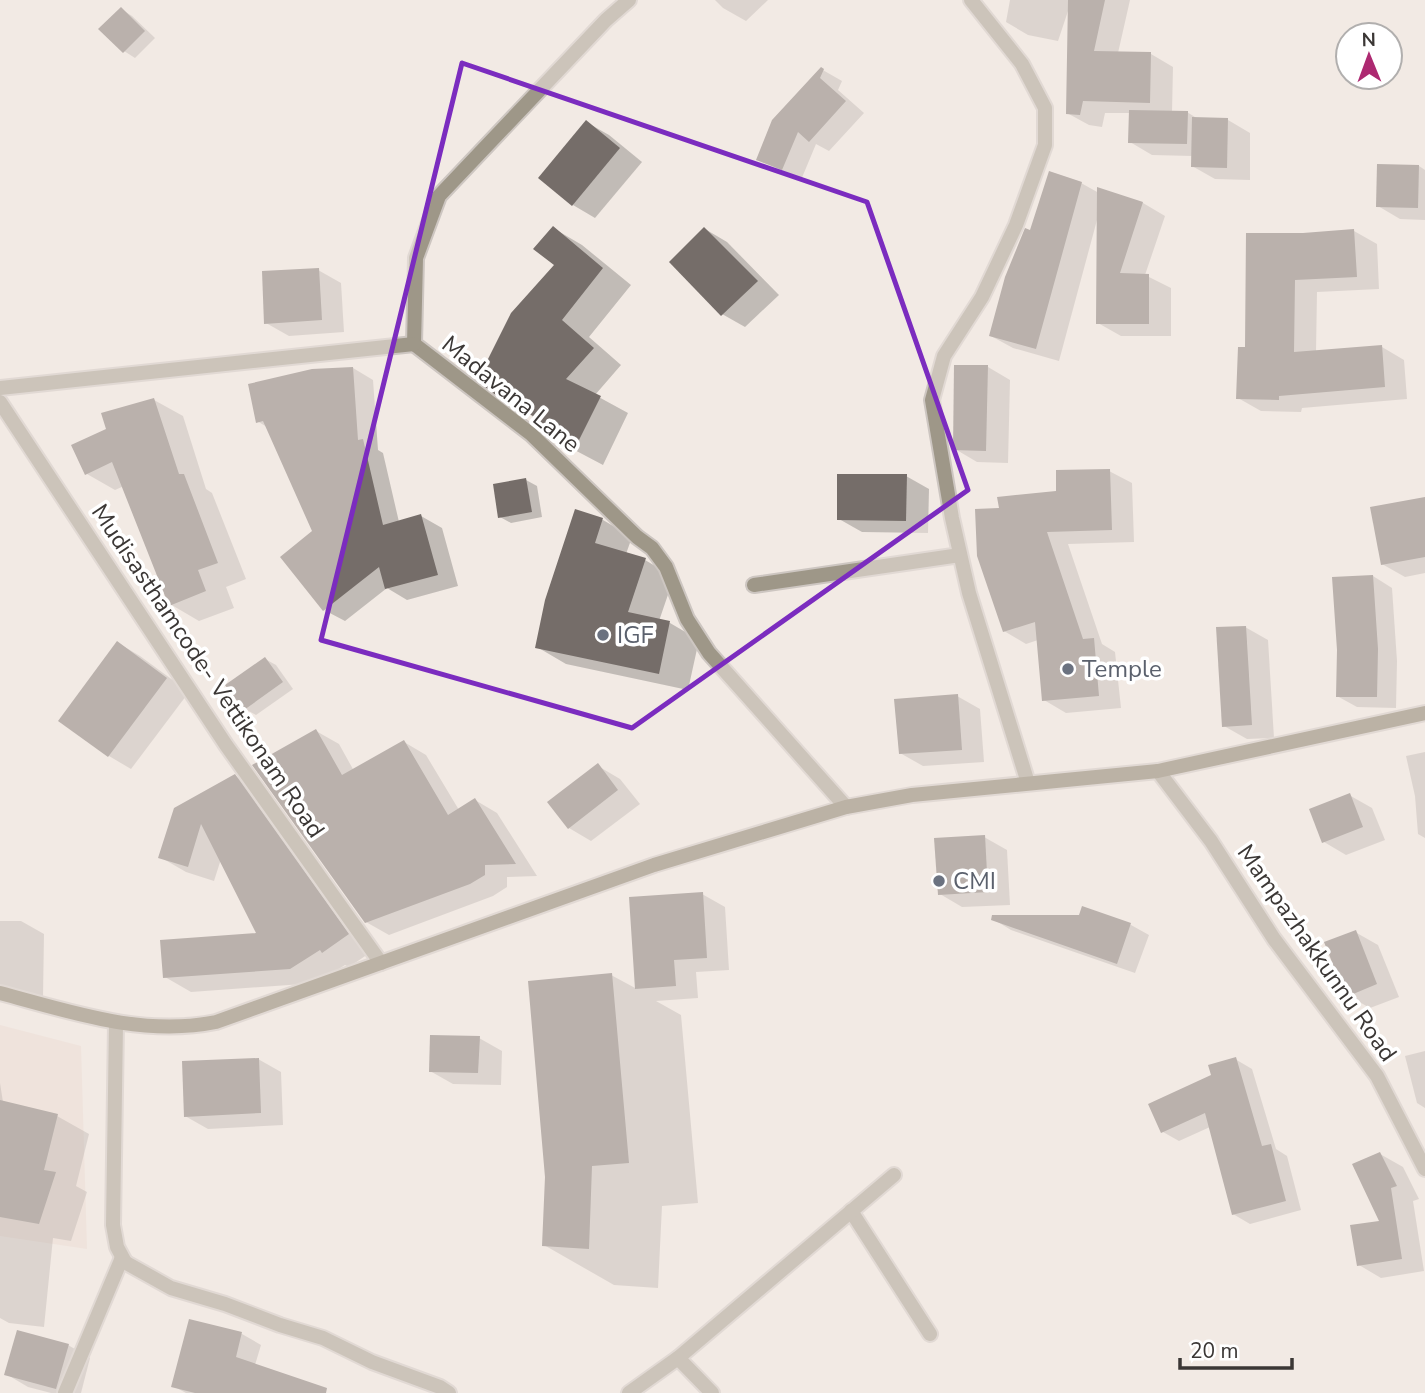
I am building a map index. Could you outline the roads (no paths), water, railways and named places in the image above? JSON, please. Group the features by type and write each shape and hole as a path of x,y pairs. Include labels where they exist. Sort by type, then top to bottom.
{"street":[{"name":"Madavana Lane","path":"629,0 606,20 439,196 416,258 414,344 531,435 637,537 652,548 666,567 687,619 709,653 846,807"},
{"path":"971,0 1022,64 1045,108 1045,145 1016,225 982,297 944,356 932,400 969,593 1028,783"},
{"path":"0,388 414,344"},
{"name":"Mudisasthamcode- Vettikonam Road","path":"0,402 226,745 381,963"},
{"path":"754,585 960,555"},
{"path":"0,993 116,1024 191,1027 216,1022 654,865 846,807 912,795 1158,771 1425,713"},
{"name":"Mampazhakkunnu Road","path":"1158,771 1211,841 1274,939 1377,1076 1425,1169"},
{"path":"65,1393 121,1260 124,1260 117,1247 113,1226 116,1024"},
{"path":"629,1393 678,1358 894,1175"},
{"path":"851,1211 930,1334"},
{"path":"121,1260 171,1288 323,1338 372,1362 440,1387 449,1393"},
{"path":"678,1358 712,1393"}],"place":[{"name":"IGF","path":"603,635"},
{"name":"Temple","path":"1068,669"},
{"name":"CMI","path":"939,881"}]}
